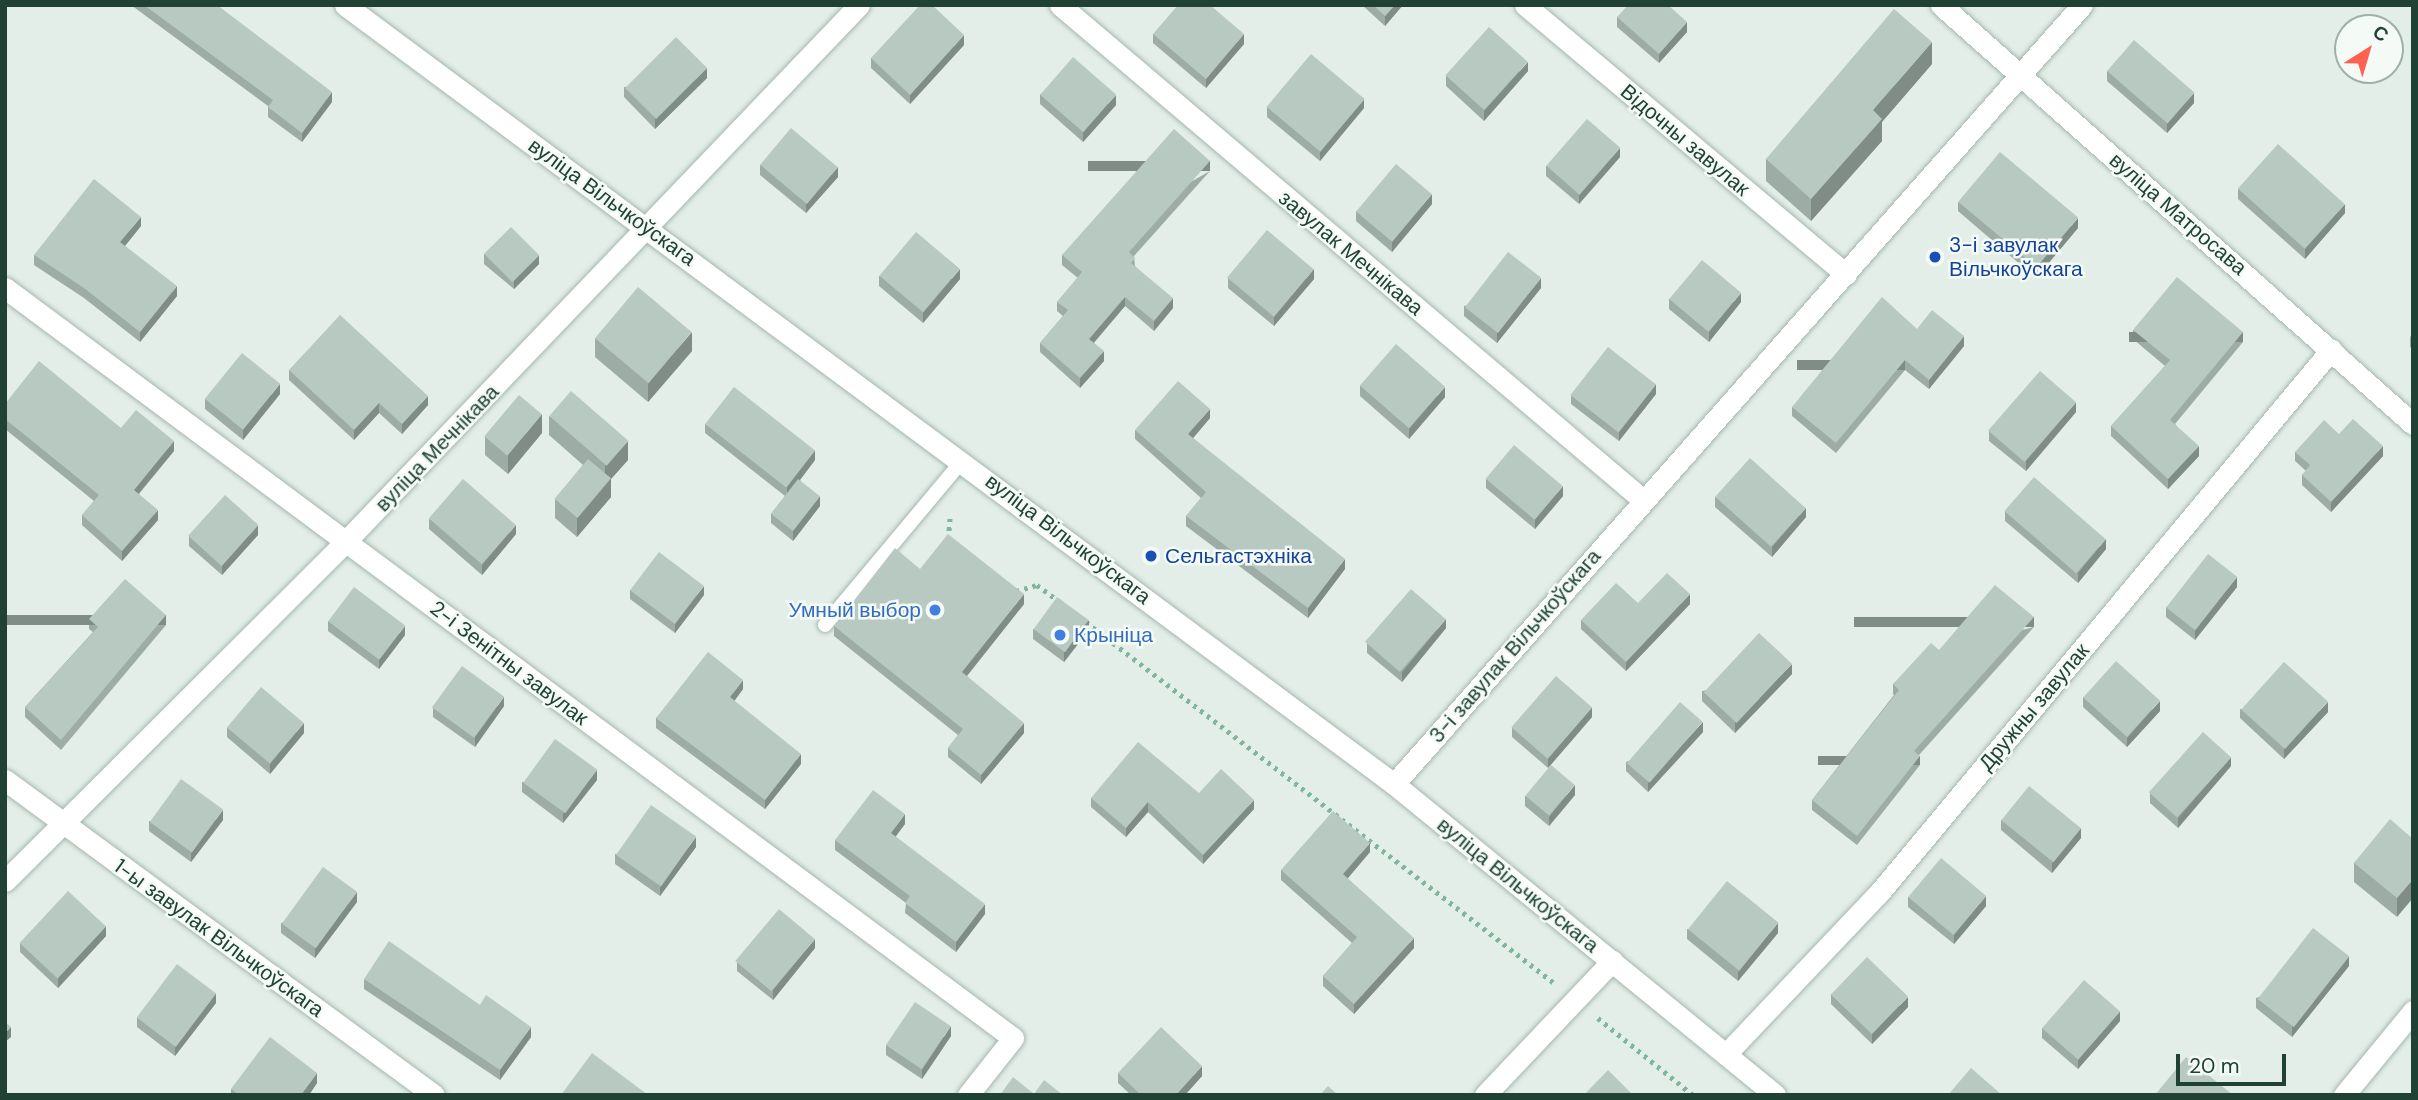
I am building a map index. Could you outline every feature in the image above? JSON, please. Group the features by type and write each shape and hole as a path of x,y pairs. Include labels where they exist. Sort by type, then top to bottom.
{"street":[{"name":"вуліца Вільчкоўскага","path":"345,5 963,460 1394,784 1775,1095"},
{"name":"вуліца Мечнікава","path":"5,881 346,541 649,229 859,5"},
{"name":"завулак Мечнікава","path":"1060,5 1643,500"},
{"name":"Відочны завулак","path":"1525,5 1846,274"},
{"name":"вуліца Матросава","path":"1941,5 2413,424"},
{"name":"3-і завулак Вільчкоўскага","path":"1394,784 2082,5"},
{"name":"2-і Зенітны завулак","path":"5,288 1013,1038 968,1095"},
{"name":"Дружны завулак","path":"1726,1054 1879,893 2331,349"},
{"name":"1-ы завулак Вільчкоўскага","path":"5,780 434,1095"},
{"path":"1485,1095 1612,961"},
{"path":"2344,1095 2413,1011"}],"lane":[{"path":"825,625 963,460"}],"path":[{"path":"934,495 952,510 945,536 955,544"},
{"path":"1006,583 1016,591 1037,585 1069,609"},
{"path":"1080,618 1575,1000 1693,1095"}],"building":[{"path":"144,5 217,5 332,92 302,133 268,107 273,100"},
{"path":"920,5 932,5 964,35 910,95 871,58"},
{"path":"1178,5 1210,5 1244,34 1206,79 1153,34"},
{"path":"1373,5 1395,5 1385,16"},
{"path":"1628,5 1668,5 1687,22 1659,54 1617,17"},
{"path":"1894,9 1932,42 1873,110 1882,119 1811,199 1766,159"},
{"path":"1489,27 1528,62 1484,110 1446,75"},
{"path":"676,37 707,68 656,119 625,88"},
{"path":"2134,40 2194,92 2167,123 2107,71"},
{"path":"1311,54 1365,99 1320,152 1267,107"},
{"path":"1073,57 1116,94 1083,132 1040,95"},
{"path":"1587,119 1620,148 1580,195 1546,166"},
{"path":"791,128 838,167 807,204 760,165"},
{"path":"1174,129 1210,161 1129,252 1135,258 1131,263 1173,298 1154,321 1125,297 1089,339 1104,351 1080,378 1040,343 1068,310 1057,302 1082,272 1062,255"},
{"path":"2278,144 2345,204 2305,249 2238,189"},
{"path":"2000,152 2078,218 2036,267 1958,202"},
{"path":"1396,164 1432,194 1392,242 1356,211"},
{"path":"94,179 141,217 120,242 177,286 140,332 84,288 34,255"},
{"path":"511,227 539,255 512,282 484,254"},
{"path":"1267,230 1314,269 1274,317 1227,277"},
{"path":"916,232 960,269 923,312 879,276"},
{"path":"1508,252 1541,278 1498,333 1465,307"},
{"path":"1702,260 1741,293 1708,332 1669,299"},
{"path":"2177,277 2243,332 2170,420 2199,446 2168,479 2111,426 2170,360 2133,330"},
{"path":"638,287 692,332 649,383 595,338"},
{"path":"1882,297 1917,329 1932,310 1964,336 1929,380 1905,360 1836,443 1792,407"},
{"path":"340,315 428,396 402,424 379,403 354,430 289,370"},
{"path":"1396,344 1445,387 1409,428 1360,386"},
{"path":"1608,347 1656,385 1619,433 1570,395"},
{"path":"242,353 280,384 243,430 205,399"},
{"path":"39,361 121,428 136,410 174,441 134,490 158,510 122,551 82,515 99,495 5,419 5,404"},
{"path":"2040,371 2076,402 2024,462 1988,431"},
{"path":"1178,381 1210,409 1188,434 1345,559 1308,608 1186,516 1206,492 1135,430"},
{"path":"734,387 815,450 786,487 705,424"},
{"path":"571,391 628,441 607,466 549,416"},
{"path":"519,395 542,414 507,456 484,436"},
{"path":"2353,419 2383,446 2331,502 2302,475 2310,465 2295,452 2324,420 2339,434"},
{"path":"1514,445 1563,486 1535,520 1486,479"},
{"path":"1750,458 1806,508 1771,547 1715,497"},
{"path":"588,459 611,478 578,518 555,499"},
{"path":"2034,477 2106,539 2076,573 2004,511"},
{"path":"463,479 516,525 482,564 429,518"},
{"path":"798,479 820,496 793,531 771,514"},
{"path":"225,495 258,525 222,566 188,536"},
{"path":"948,534 1024,594 962,672 1024,723 981,775 948,748 963,729 834,626 895,548 920,569"},
{"path":"659,552 704,586 675,624 630,590"},
{"path":"2208,554 2237,577 2195,630 2166,608"},
{"path":"1667,573 1690,594 1626,662 1581,620 1616,583 1638,603"},
{"path":"125,579 166,615 61,740 25,707 98,627 89,619"},
{"path":"1995,585 2034,617 1914,751 1920,756 1857,836 1812,800 1899,690 1893,684 1931,643 1939,650"},
{"path":"354,587 405,626 379,660 328,621"},
{"path":"1411,589 1446,619 1400,672 1365,642"},
{"name":"Крыніца","path":"1057,597 1089,620 1065,652 1033,629"},
{"path":"1759,633 1792,664 1737,723 1704,692"},
{"path":"708,652 743,680 730,697 801,754 765,800 656,718"},
{"path":"2116,661 2160,700 2127,737 2083,697"},
{"path":"2284,662 2328,701 2285,749 2241,710"},
{"path":"462,666 504,697 474,738 432,707"},
{"path":"1556,676 1592,707 1548,759 1511,727"},
{"path":"261,687 304,723 270,764 227,728"},
{"path":"1680,702 1703,722 1650,783 1627,763"},
{"path":"2203,732 2231,757 2177,818 2149,792"},
{"path":"555,739 597,770 565,813 523,783"},
{"path":"1138,742 1199,793 1221,769 1254,800 1203,855 1148,802 1126,828 1091,798"},
{"path":"1551,765 1575,785 1549,816 1525,796"},
{"path":"181,779 223,810 192,852 150,822"},
{"path":"2029,786 2081,828 2053,862 2001,820"},
{"path":"873,790 905,814 891,833 985,904 956,942 905,903 910,896 835,840"},
{"path":"651,805 696,837 661,887 616,855"},
{"path":"1333,811 1370,843 1343,874 1414,938 1354,1004 1323,976 1357,937 1281,870"},
{"path":"2390,819 2413,839 2413,879 2397,898 2354,863"},
{"path":"1941,858 1986,896 1953,935 1908,897"},
{"path":"323,867 357,892 316,948 282,924"},
{"path":"1727,881 1778,923 1739,971 1688,929"},
{"path":"68,891 106,926 58,978 20,943"},
{"path":"779,909 815,939 771,991 735,961"},
{"path":"2313,928 2349,956 2294,1027 2258,999"},
{"path":"389,941 480,1005 486,995 531,1027 500,1070 364,979"},
{"path":"1867,957 1908,997 1872,1034 1831,994"},
{"path":"177,964 216,993 176,1047 137,1018"},
{"path":"2084,980 2120,1011 2078,1060 2042,1028"},
{"path":"915,1002 951,1026 922,1069 886,1045"},
{"path":"5,1022 11,1027 5,1033"},
{"path":"1161,1027 1202,1066 1176,1095 1141,1095 1118,1073"},
{"path":"270,1037 317,1073 301,1095 239,1095 231,1089"},
{"path":"592,1053 648,1095 561,1095"},
{"path":"2186,1057 2233,1095 2155,1095"},
{"path":"1971,1068 2002,1095 1948,1095"},
{"path":"1608,1070 1633,1095 1584,1095"},
{"path":"1013,1077 1034,1094 1044,1080 1063,1095 1000,1095"},
{"path":"1328,1086 1338,1095 1320,1095"}],"place":[{"name":"3-і завулак Вільчкоўскага","path":"1935,257"},
{"name":"Сельгастэхніка","path":"1151,556"},
{"name":"Умный выбор","path":"935,610"},
{"name":"Крыніца","path":"1060,635"}]}
